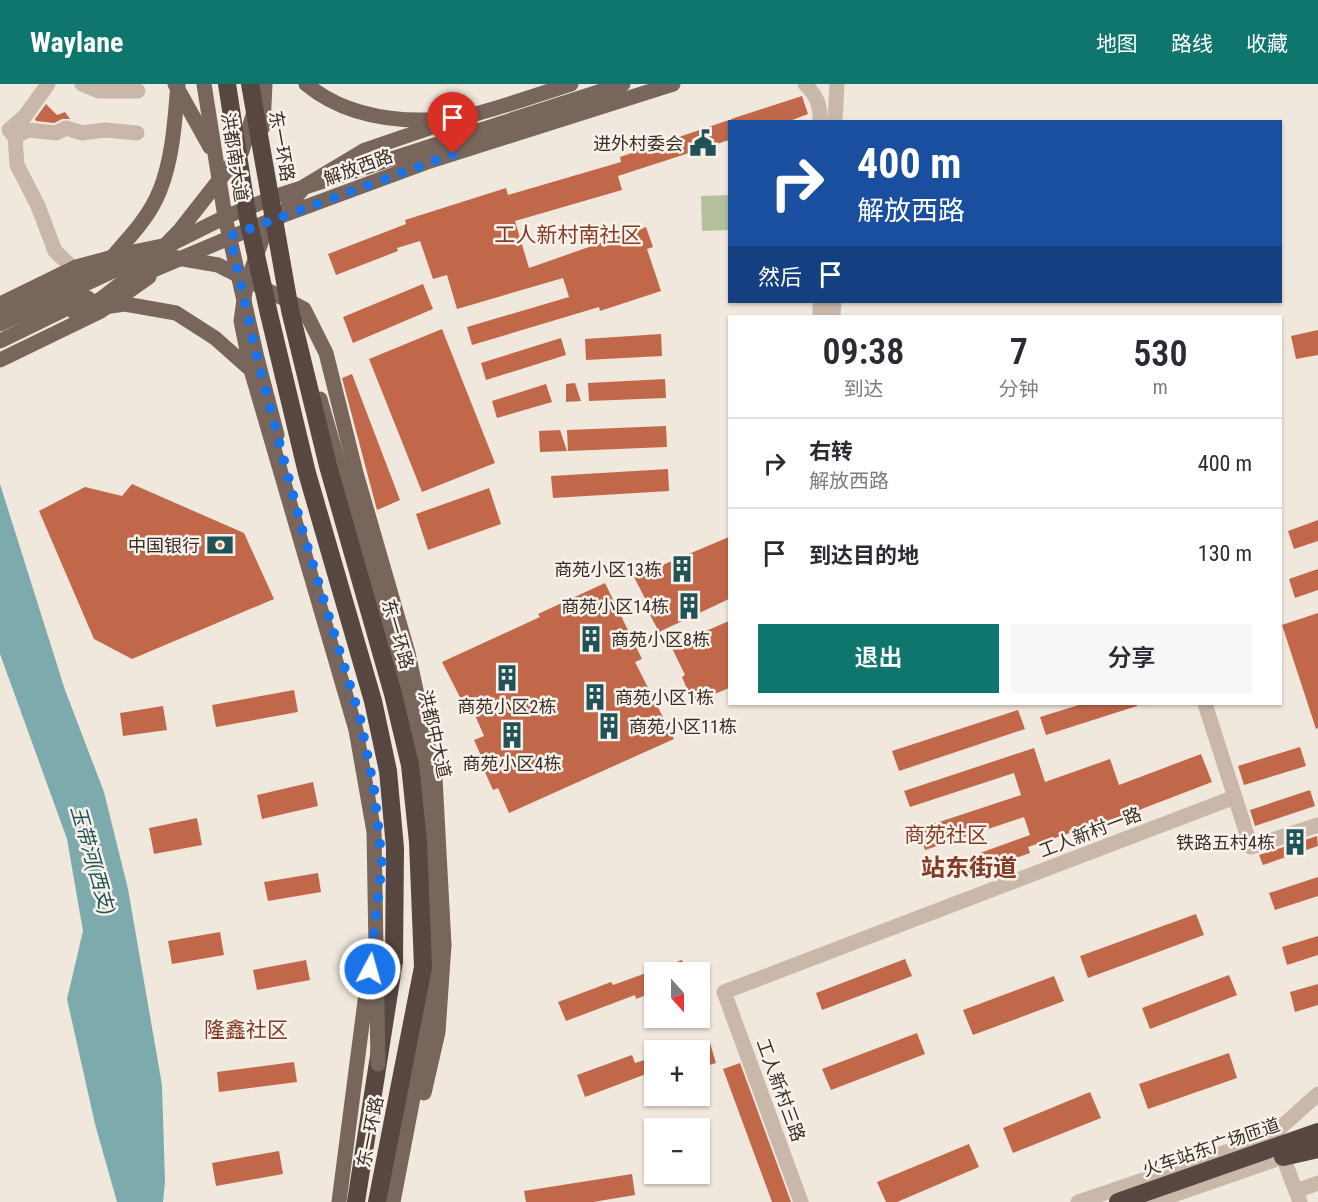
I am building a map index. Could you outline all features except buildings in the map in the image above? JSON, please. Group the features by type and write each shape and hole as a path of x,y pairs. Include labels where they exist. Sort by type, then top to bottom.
{"highway":[{"name":"东一环路","path":"227,84 248,219 269,314 307,474 373,701 388,771 395,848 394,961 356,1202"},
{"name":"东一环路","path":"250,84 290,310 328,465 393,694 410,765 418,842 423,967 378,1202"},
{"name":"火车站东广场匝道","path":"1118,1202 1318,1130"},
{"name":"火车站东广场匝道","path":"1283,1157 1318,1149"}],"main road":[{"path":"177,84 216,157"},
{"path":"105,265 140,225 160,190 173,136 177,84"},
{"name":"洪都南大道","path":"204,84 225,218 230,236"},
{"path":"0,348 101,299 149,262 203,202 242,151 254,117 255,84"},
{"name":"洪都南大道","path":"255,84 281,216"},
{"path":"263,127 265,84"},
{"path":"306,84 317,93 348,109 381,118 453,120"},
{"path":"378,1064 374,832 356,730 251,370 241,321 246,285 264,237 305,186 365,150 571,84"},
{"name":"解放西路","path":"0,324 225,218 278,196 622,84"},
{"name":"解放西路","path":"0,340 91,296 281,216 430,161 674,84"},
{"name":"洪都中大道","path":"281,216 296,305 316,386 409,706 426,780 431,822 431,1004 393,1202"},
{"path":"230,236 257,358 302,529 360,718 374,789 382,863 339,1202"},
{"path":"0,304 73,268 172,244"},
{"path":"0,315 105,265 166,256 218,265 304,309 326,353 356,472 408,653 435,778 444,945 438,1032 402,1202"},
{"path":"0,360 101,311 171,262"},
{"path":"74,312 126,303 176,314 215,338 251,370"}],"street":[{"path":"48,84 25,116 9,130 15,137 17,165 38,206 56,251 73,268"},
{"path":"82,84 99,91 138,91"},
{"path":"805,84 814,93 821,109 820,120"},
{"path":"835,120 837,84"},
{"path":"15,137 28,130 56,133 66,128 82,133 105,130 137,133"},
{"path":"1205,705 1251,847 1318,825"},
{"name":"工人新村一路","path":"724,992 1235,797"},
{"name":"工人新村三路","path":"724,992 801,1202"},
{"path":"1078,1202 1270,1137 1318,1094"},
{"path":"1153,1202 1283,1157 1318,1130"},
{"path":"1270,1137 1283,1157 1298,1197 1318,1183"}],"green space":[{"path":"728,195 728,230 702,231 701,196"}],"water":[{"name":"玉带河(西支)","path":"0,484 65,690 104,792 128,889 162,1085 165,1182 163,1202 117,1202 95,1124 67,999 83,931 67,839 0,654"}],"place":[{"name":"进外村委会","path":"703,143"},
{"name":"中国银行","path":"220,545"},
{"name":"商苑小区13栋","path":"682,569"},
{"name":"商苑小区14栋","path":"689,606"},
{"name":"商苑小区8栋","path":"591,639"},
{"name":"商苑小区2栋","path":"507,678"},
{"name":"商苑小区1栋","path":"595,697"},
{"name":"商苑小区11栋","path":"609,726"},
{"name":"商苑小区4栋","path":"512,735"},
{"name":"铁路五村4栋","path":"1295,842"}],"district":[{"name":"工人新村南社区","path":"568,235"},
{"name":"商苑社区","path":"946,835"},
{"name":"站东街道","path":"969,868"},
{"name":"隆鑫社区","path":"246,1030"}],"route":[{"path":"370,969 382,863 374,789 360,718 302,529 257,358 230,236 453,154"}]}
